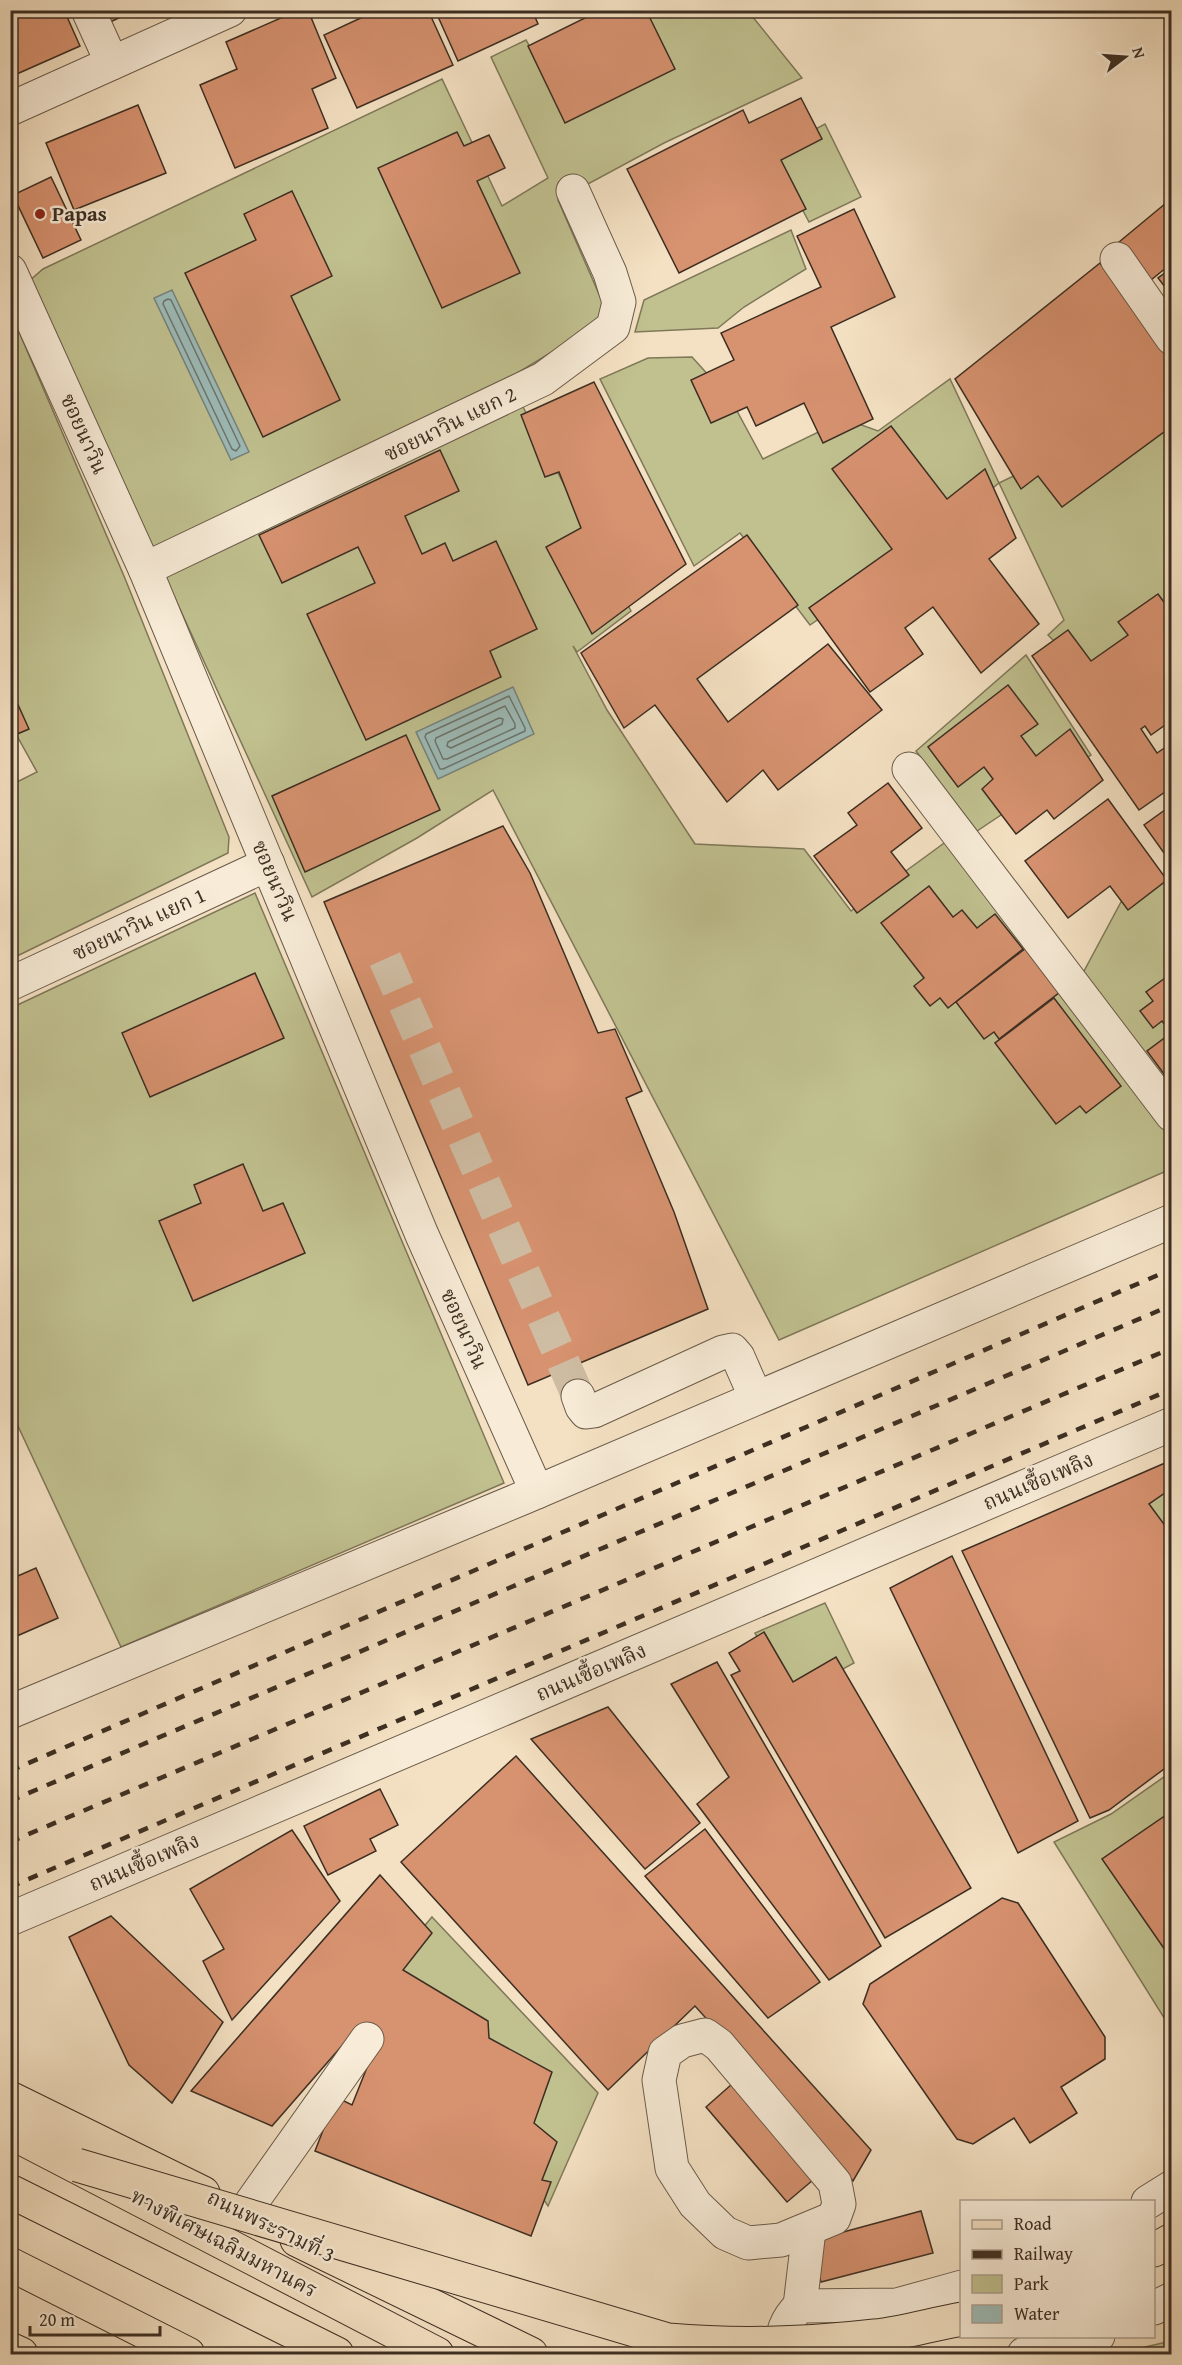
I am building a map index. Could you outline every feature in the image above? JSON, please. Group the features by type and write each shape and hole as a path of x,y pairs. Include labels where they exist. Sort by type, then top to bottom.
{"main road":[{"name":"ถนนพระรามที่ 3","path":"10,2098 531,2355"},
{"name":"ทางพิเศษเฉลิมมหานคร","path":"10,2132 77,2165 436,2355"},
{"path":"77,2165 668,2340 720,2345 770,2344 877,2336 960,2319"},
{"path":"10,2191 337,2355"},
{"path":"10,2203 312,2355"},
{"path":"1155,2249 1172,2240"},
{"path":"10,2264 188,2355"},
{"path":"10,2278 163,2355"},
{"path":"10,2349 21,2355"}],"street":[{"path":"88,10 112,63"},
{"path":"10,109 230,10"},
{"name":"ซอยนาวิน แยก 2","path":"145,569 543,379 614,327 620,302 610,273 573,191"},
{"path":"1117,259 1172,338"},
{"name":"ซอยนาวิน","path":"10,271 145,569 422,1235 537,1492"},
{"path":"909,769 1172,1115"},
{"name":"ซอยนาวิน แยก 1","path":"10,984 268,864"},
{"path":"10,1712 537,1492 1172,1221"},
{"path":"578,1396 586,1412 594,1411 723,1352 732,1350 738,1357 756,1398"},
{"name":"ถนนเชื้อเพลิง","path":"10,1919 1172,1424"},
{"path":"705,2035 720,2045 835,2184 839,2204 834,2218 809,2230 781,2240 748,2243 725,2233 695,2204 672,2168 659,2080 665,2053 682,2041 705,2035"},
{"path":"244,2213 367,2039"},
{"path":"1151,2200 1172,2187"},
{"path":"780,2355 782,2333 790,2315 800,2306 809,2230"},
{"path":"800,2306 897,2305 960,2288"},
{"path":"1155,2308 1172,2299"},
{"path":"1024,2355 1094,2338"}],"green space":[{"path":"637,11 748,11 802,78 664,143 558,200 605,308 603,321 514,375 150,555 28,282 43,269 442,79 502,206 548,178 491,57 526,40 564,107"},
{"path":"825,124 861,197 809,222 772,152"},
{"path":"791,230 806,269 744,307 718,328 635,332 644,300"},
{"path":"10,311 124,576 229,837 228,853 11,959 11,785 37,772 11,725"},
{"path":"692,357 731,400 763,459 845,419 878,431 950,379 999,483 910,556 810,625 740,533 694,566 600,379 648,358"},
{"path":"1171,401 1171,644 1094,681 1048,635 1064,620 999,483"},
{"path":"522,405 631,611 577,652 573,646 607,710 695,844 804,849 851,911 947,841 1171,1134 1171,1169 779,1340 493,790 417,838 312,897 163,572"},
{"path":"1026,655 1091,755 977,831 916,751"},
{"path":"1171,874 1171,1090 1083,973 1121,902"},
{"path":"255,893 504,1483 121,1647 11,1411 11,1008"},
{"path":"1171,1488 1171,1535 1149,1504"},
{"path":"825,1603 854,1663 790,1698 755,1633"},
{"path":"1171,1772 1171,2029 1054,1842 1111,1814"},
{"path":"432,1917 598,2093 548,2206 389,1968"},
{"path":"1171,2341 1171,2354 1115,2354"}],"water":[{"path":"172,290 249,452 231,460 154,298"},
{"path":"513,687 534,734 438,779 416,732"}],"building":[{"path":"10,10 64,10 80,46 10,77"},
{"path":"103,10 136,10 108,23"},
{"path":"299,10 308,10 336,78 312,89 328,128 235,168 200,85 237,69 226,42"},
{"path":"365,10 428,10 453,65 357,108 324,35 367,15"},
{"path":"435,10 532,10 538,24 458,61"},
{"path":"601,10 646,10 675,69 565,123 528,46"},
{"path":"801,98 822,139 781,160 806,209 679,273 627,169 743,110 749,123"},
{"path":"138,105 166,173 74,210 46,143"},
{"path":"457,132 464,146 489,135 505,168 477,181 520,273 442,308 378,168"},
{"path":"51,177 81,240 43,258 13,195"},
{"path":"292,191 332,276 291,296 340,400 263,437 185,273 256,240 244,214"},
{"path":"1172,198 1172,263 1151,280 1119,242"},
{"path":"854,209 895,297 831,327 873,419 823,443 804,403 756,426 747,407 711,423 691,380 734,360 721,333 821,287 797,236"},
{"path":"1100,263 1172,362 1172,426 1062,507 1038,476 1021,489 955,379"},
{"path":"1172,268 1172,296 1158,278"},
{"path":"594,382 686,564 592,634 546,547 581,528 559,472 545,477 521,415"},
{"path":"891,426 947,499 985,469 1016,538 989,559 1039,624 981,673 933,607 905,628 923,654 870,692 809,608 892,549 832,469"},
{"path":"440,450 459,491 405,516 422,554 445,543 453,561 496,541 537,629 490,651 501,677 366,740 307,614 375,583 358,547 282,583 259,535"},
{"path":"747,535 798,605 697,679 728,722 828,644 882,710 778,790 763,770 727,802 655,705 624,728 581,653"},
{"path":"1158,594 1172,613 1172,720 1151,735 1145,726 1141,729 1157,753 1172,743 1172,787 1139,810 1032,656 1068,630 1091,661 1128,635 1118,622"},
{"path":"1008,685 1038,724 1021,736 1036,756 1070,729 1103,780 1054,819 1047,810 1016,834 982,789 993,779 984,767 958,787 928,747"},
{"path":"10,687 29,729 10,737"},
{"path":"406,735 440,810 305,872 272,796"},
{"path":"888,783 922,828 891,852 909,875 857,913 814,856 857,825 848,813"},
{"path":"1108,799 1167,880 1128,910 1110,886 1068,918 1025,861"},
{"path":"1172,805 1172,848 1164,853 1144,825"},
{"path":"503,826 530,873 598,1033 615,1029 642,1091 626,1098 674,1212 708,1309 528,1385 324,902"},
{"path":"929,886 953,917 962,910 977,928 995,914 1023,949 948,1008 940,998 930,1006 914,986 924,978 881,923"},
{"path":"1026,948 1060,992 999,1039 994,1032 984,1039 956,1002"},
{"path":"255,973 284,1038 150,1097 122,1033"},
{"path":"1172,973 1172,1075 1167,1078 1147,1051 1171,1033 1162,1021 1153,1028 1140,1011 1153,1001 1146,992"},
{"path":"1054,998 1121,1086 1086,1113 1080,1106 1056,1124 995,1043"},
{"path":"243,1164 263,1211 283,1203 305,1253 193,1301 159,1221 201,1203 194,1185"},
{"path":"1172,1460 1172,1488 1149,1504 1172,1535 1172,1763 1109,1810 1090,1818 962,1551"},
{"path":"952,1556 1078,1821 1018,1853 890,1588"},
{"path":"36,1568 58,1618 10,1639 10,1577 11,1579"},
{"path":"764,1632 793,1682 836,1657 971,1888 885,1938 731,1675 740,1671 729,1653"},
{"path":"717,1662 881,1946 829,1980 697,1804 729,1777 671,1684"},
{"path":"608,1707 700,1823 645,1869 531,1739"},
{"path":"516,1756 871,2150 853,2181 695,2006 608,2090 401,1862"},
{"path":"380,1789 398,1825 370,1839 376,1851 328,1875 304,1826"},
{"path":"1172,1811 1172,1960 1102,1859"},
{"path":"705,1829 820,1982 768,2018 645,1876"},
{"path":"292,1830 340,1901 232,2020 203,1961 224,1949 190,1889"},
{"path":"380,1875 432,1933 403,1970 488,2021 489,2038 552,2072 534,2123 557,2142 542,2180 551,2182 531,2236 315,2151 336,2097 352,2105 378,2040 360,2025 272,2126 191,2091"},
{"path":"1002,1898 1018,1903 1105,2037 1105,2059 1061,2087 1077,2113 1030,2143 1014,2118 973,2144 957,2139 863,2004 870,1984"},
{"path":"111,1916 223,2022 172,2103 129,2065 69,1937"},
{"path":"732,2084 813,2180 787,2202 706,2107"},
{"path":"921,2211 933,2253 821,2282 810,2241"}],"tunnel":[{"path":"385,959 578,1396"}],"railway":[{"path":"10,1771 1172,1269"},
{"path":"10,1801 1172,1305"},
{"path":"10,1842 1172,1348"},
{"path":"10,1887 1172,1389"}],"place":[{"name":"Papas","path":"40,214"}]}
